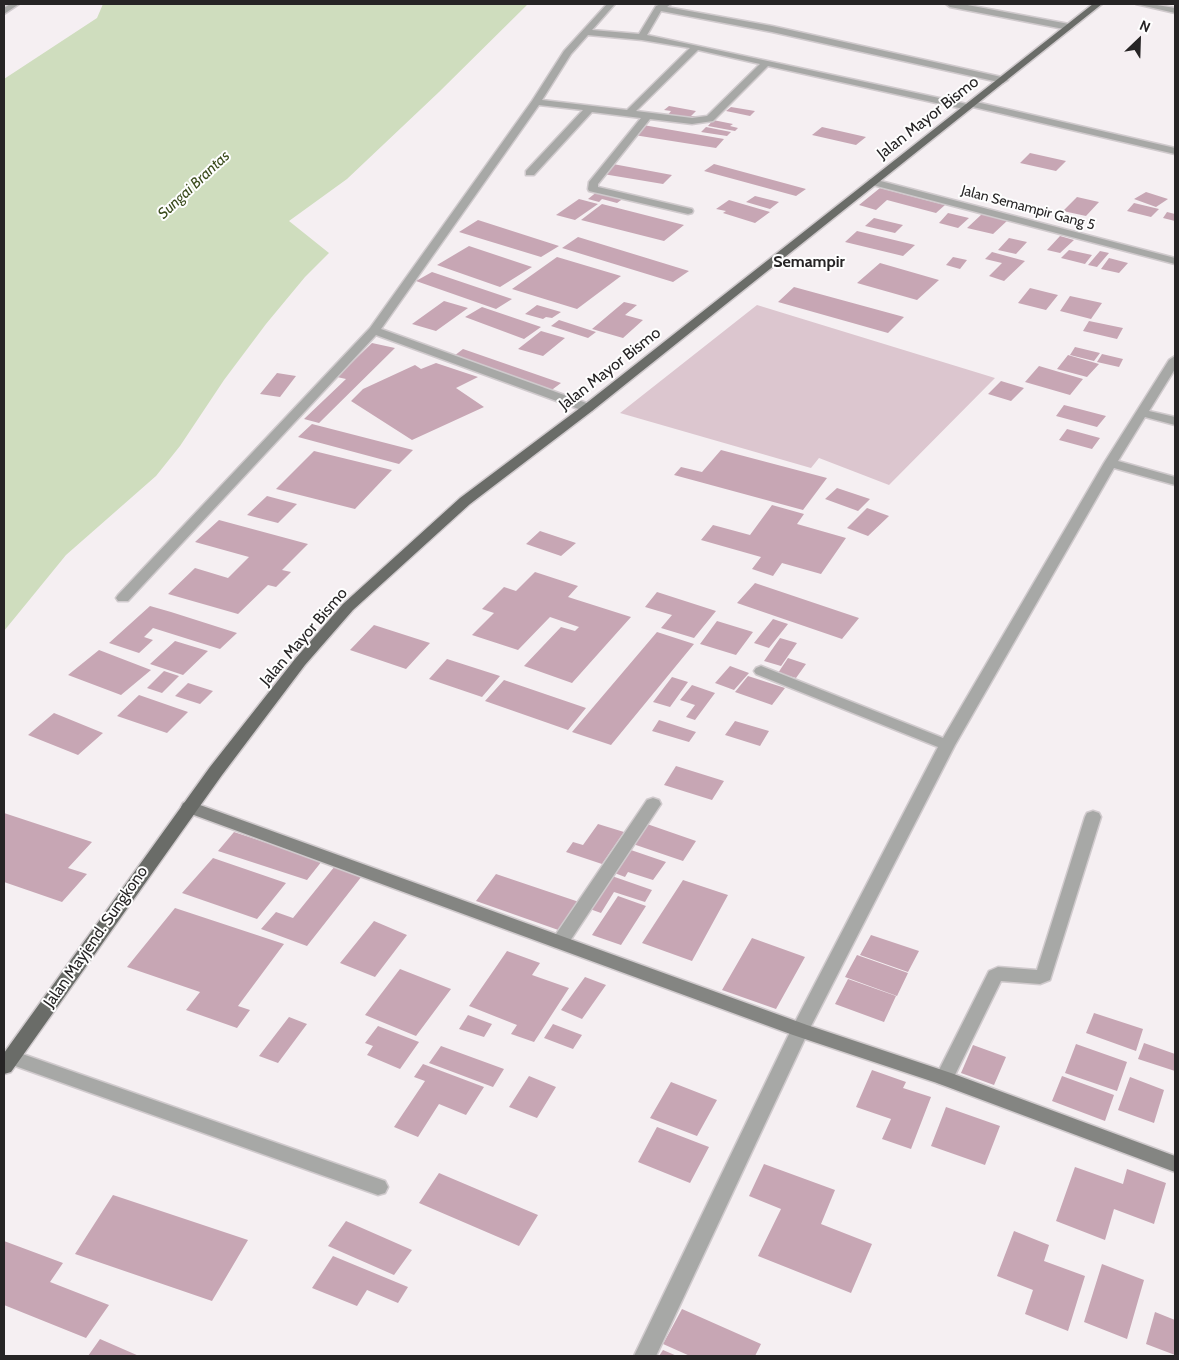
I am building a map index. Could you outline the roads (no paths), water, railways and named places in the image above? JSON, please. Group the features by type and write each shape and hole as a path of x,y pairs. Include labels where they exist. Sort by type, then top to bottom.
{"main road":[{"name":"Jalan Mayor Bismo","path":"189,807 300,662 348,607 465,501 588,408 1098,4"},
{"name":"Jalan Mayjend. Sungkono","path":"8,1062 189,807"}],"street":[{"path":"4,12 15,4"},
{"path":"123,598 374,330 536,102 567,53 611,4"},
{"path":"950,4 1069,27"},
{"path":"1140,4 1175,11"},
{"path":"642,37 663,6 1003,80"},
{"path":"587,32 642,37 696,47 1175,151"},
{"path":"630,112 696,47"},
{"path":"536,102 692,121 710,119 766,63"},
{"path":"530,173 590,108"},
{"path":"648,115 594,184 593,189 688,211"},
{"name":"Jalan Semampir Gang 5","path":"873,182 1175,261"},
{"path":"374,330 588,408"},
{"path":"645,1356 800,1030 947,745 1110,463 1175,360"},
{"path":"1142,413 1175,421"},
{"path":"1110,463 1175,480"},
{"path":"761,671 947,745"},
{"path":"560,942 653,804"},
{"path":"189,807 800,1030 944,1078 1175,1164"},
{"path":"944,1078 994,976 998,974 1040,976 1044,974 1093,817"},
{"path":"8,1062 378,1187"}],"water":[{"name":"Sungai Brantas","path":"103,4 528,4 347,179 289,221 329,253 305,277 266,324 224,380 180,446 156,476 66,555 4,631 4,79 97,18"}],"district":[{"name":"Semampir","path":"809,262"}]}
